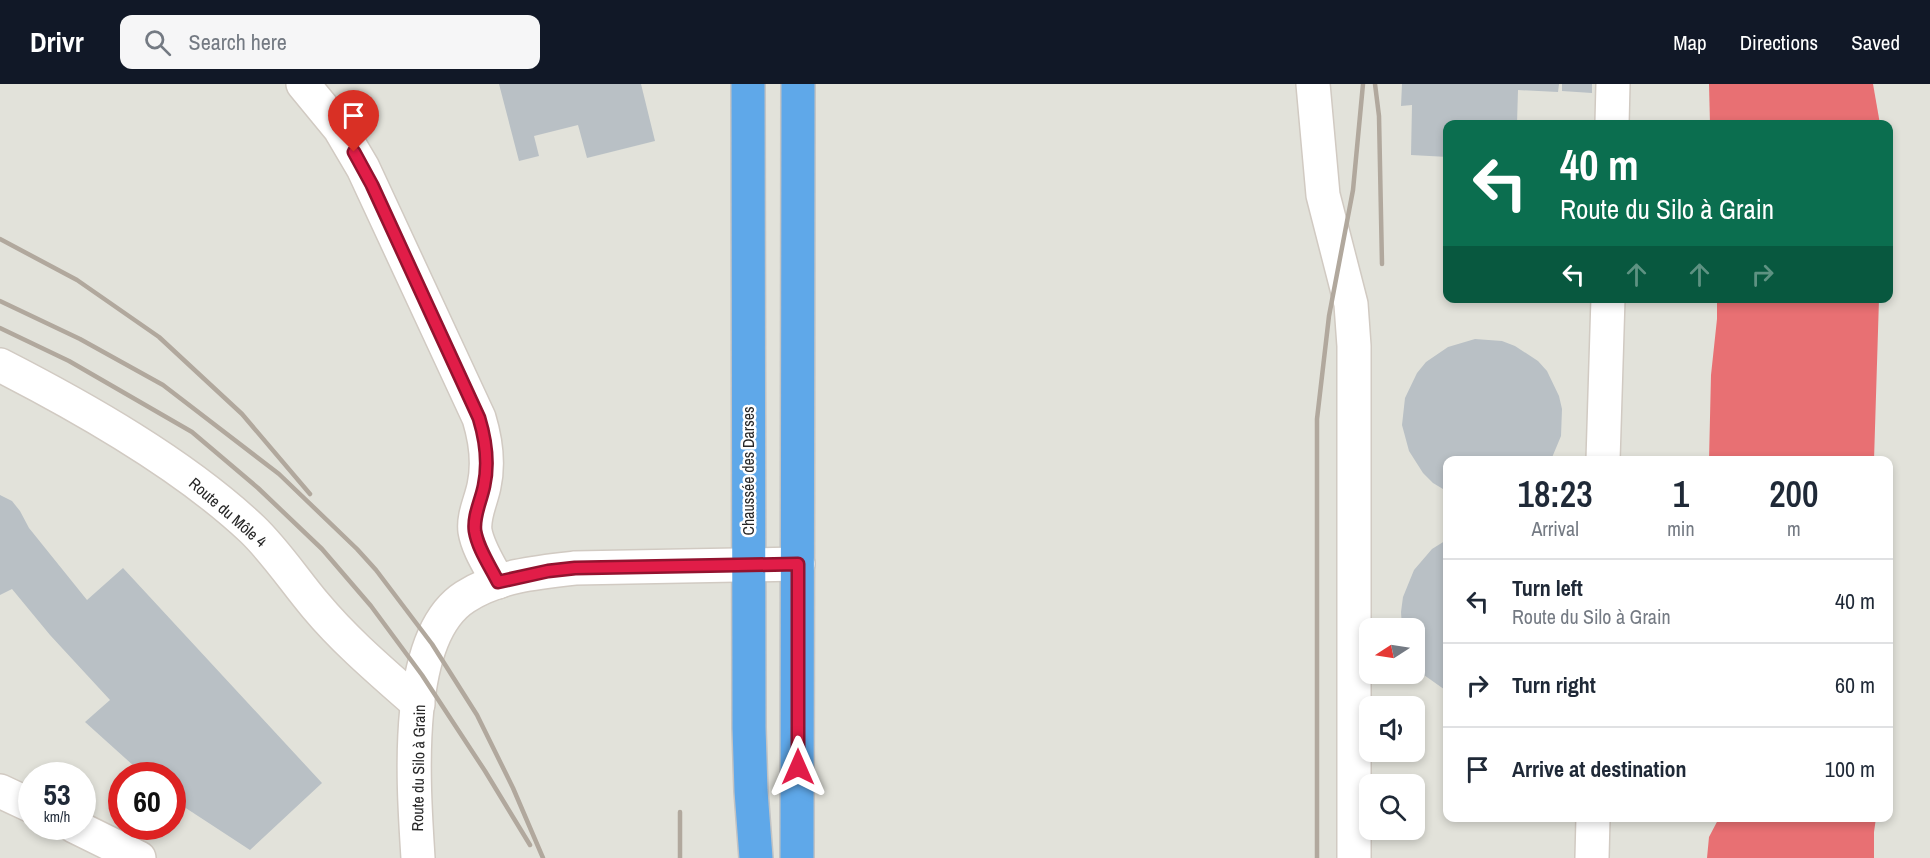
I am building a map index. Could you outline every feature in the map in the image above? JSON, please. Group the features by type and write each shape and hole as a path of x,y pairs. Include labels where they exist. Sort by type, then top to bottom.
{"main road":[{"name":"Chaussée des Darses","path":"748,84 749,763 756,858"},
{"path":"797,858 798,84"}],"street":[{"path":"303,84 340,129 363,168 479,418 484,434 487,460 475,529 482,550 498,582"},
{"path":"1313,84 1323,195 1351,304 1354,858"},
{"path":"1612,120 1613,84"},
{"path":"1604,456 1608,303"},
{"name":"Route du Môle 4","path":"0,365 125,436 209,492 252,529 272,550 332,624 418,704"},
{"name":"Route du Silo à Grain","path":"418,858 415,768 418,704 426,661 437,630 452,608 465,597 498,582 548,571 575,568 798,564"},
{"path":"0,791 18,799"},
{"path":"1592,858 1593,822"},
{"path":"96,837 140,858"}],"shaded area":[{"path":"0,84 1930,84 1930,858 0,858"},
{"path":"1709,84 1873,84 1879,120 1710,120"},
{"path":"1717,303 1879,303 1874,456 1709,456 1711,375"},
{"path":"1717,822 1875,822 1874,858 1707,858 1709,837"}],"building":[{"path":"499,84 641,84 655,141 587,158 578,125 534,136 539,156 519,161"},
{"path":"1402,84 1559,84 1558,92 1518,90 1517,120 1443,120 1443,157 1411,155 1412,105 1401,106"},
{"path":"1562,84 1592,84 1592,93 1562,91"},
{"path":"1475,339 1502,341 1515,346 1538,361 1547,371 1559,396 1562,409 1561,436 1553,456 1443,456 1443,489 1423,473 1409,451 1402,425 1405,398 1417,373 1426,362 1448,347"},
{"path":"0,495 12,501 29,528 87,600 123,568 322,783 250,850 186,808 186,762 129,762 85,722 110,700 50,635 12,589 0,595"},
{"path":"1443,542 1443,688 1425,676 1425,618 1401,618 1403,597 1414,570 1432,549"}],"railway":[{"path":"1317,858 1317,419 1329,316 1353,190 1363,84"},
{"path":"1375,84 1379,116 1382,264"},
{"path":"0,239 77,280 159,337 242,414 310,494"},
{"path":"0,301 80,339 163,385 279,474 357,549 376,570 432,644 477,715 513,788 543,858"},
{"path":"0,328 69,361 192,432 258,488 322,549 371,606 422,675 530,845"},
{"path":"680,812 680,858"}],"route":[{"path":"354,152 372,185 479,418 484,434 487,460 475,529 482,550 498,582 520,576 575,568 798,564 798,767"}]}
